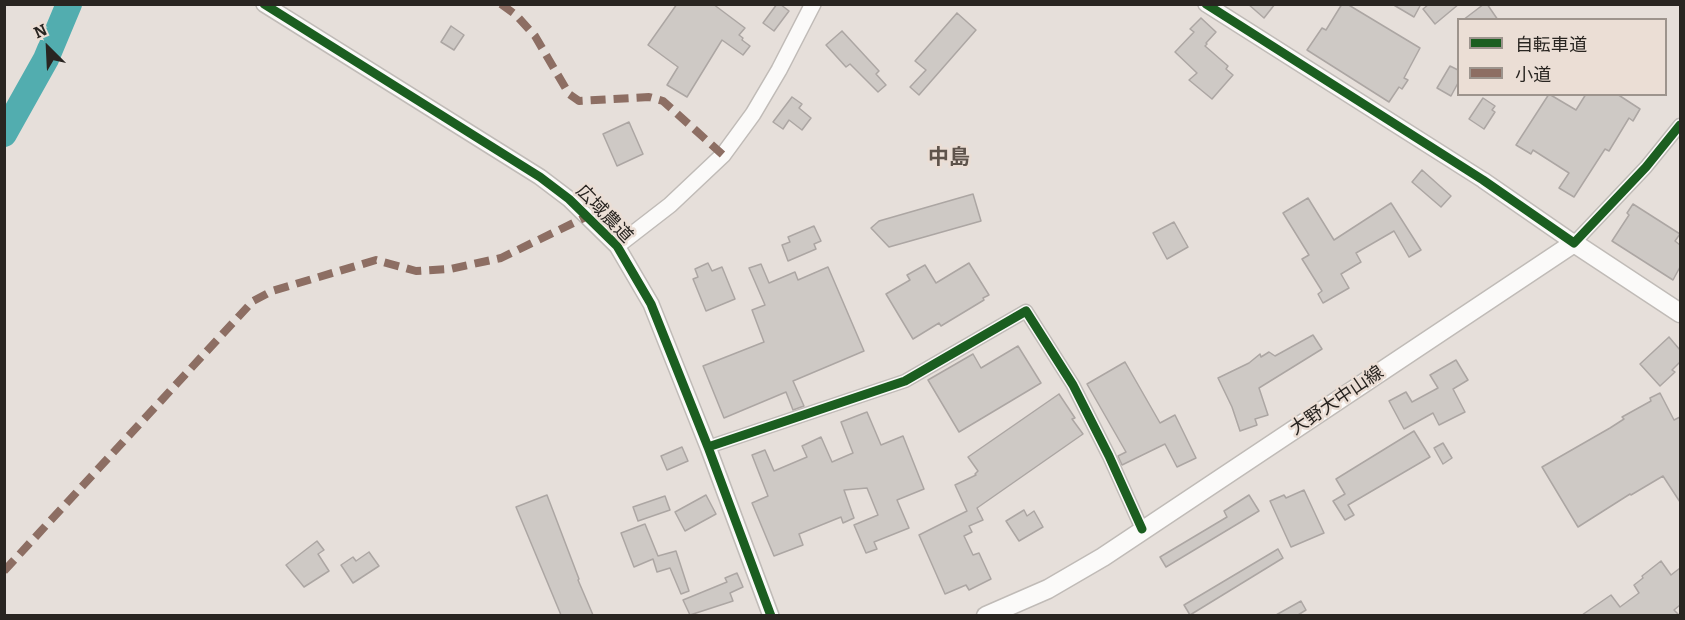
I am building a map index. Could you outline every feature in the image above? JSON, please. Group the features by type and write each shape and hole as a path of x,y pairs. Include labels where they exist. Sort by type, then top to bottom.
{"main road":[{"path":"1574,243 1680,313"},
{"name":"大野大中山線","path":"986,615 1048,589 1103,557 1574,243"}],"street":[{"name":"広域農道","path":"264,4 540,177 569,199 617,246 651,304 771,615"},
{"path":"1206,4 1483,180 1574,243 1646,167 1680,125"},
{"path":"617,246 670,205 723,156 753,114 779,70 812,5"},
{"path":"708,447 905,381 1026,311 1073,386 1109,456 1142,529"}],"building":[{"path":"677,4 713,4 745,28 739,35 750,46 743,55 722,40 687,97 667,85 678,67 648,45"},
{"path":"777,4 789,11 774,31 763,23"},
{"path":"1248,4 1275,4 1264,18"},
{"path":"1342,4 1347,4 1420,48 1404,78 1408,80 1402,89 1399,87 1389,102 1307,50 1322,28 1326,30"},
{"path":"1392,4 1421,4 1414,17"},
{"path":"1429,4 1459,4 1435,24 1423,9"},
{"path":"1487,4 1497,18 1466,18"},
{"path":"957,13 976,30 919,95 910,87 926,70 915,61"},
{"path":"1201,18 1216,32 1205,46 1228,66 1226,69 1233,75 1212,99 1189,80 1197,73 1175,52 1194,32 1190,29"},
{"path":"451,26 464,35 454,50 441,42"},
{"path":"842,31 879,71 876,74 886,85 878,92 850,64 846,67 826,45"},
{"path":"1450,66 1457,70 1457,85 1451,96 1437,88"},
{"path":"1548,96 1552,96 1576,110 1585,96 1620,96 1640,109 1633,121 1629,118 1609,151 1605,149 1574,197 1559,188 1569,173 1533,150 1531,154 1516,145"},
{"path":"792,97 802,104 799,108 811,118 802,130 789,120 783,129 773,122"},
{"path":"1483,98 1495,106 1492,110 1495,112 1484,129 1469,119"},
{"path":"629,122 643,154 617,166 603,134"},
{"path":"1422,170 1451,196 1441,207 1412,182"},
{"path":"973,194 981,221 889,247 871,228 879,221"},
{"path":"1308,198 1334,240 1391,203 1421,250 1409,257 1394,231 1356,253 1361,262 1341,274 1349,288 1323,303 1318,294 1322,291 1302,259 1309,255 1283,213"},
{"path":"1633,204 1680,234 1675,241 1680,245 1680,267 1673,280 1612,241 1629,215 1627,213"},
{"path":"1174,222 1188,247 1167,259 1153,233"},
{"path":"814,226 821,241 814,244 816,249 788,261 782,245 790,242 788,237"},
{"path":"708,263 712,271 722,267 735,299 706,311 693,279 698,277 695,269"},
{"path":"969,263 989,295 941,326 939,323 913,339 886,294 910,280 907,275 925,265 936,283"},
{"path":"761,264 769,283 795,272 798,280 828,267 864,351 793,381 804,406 793,410 786,392 724,418 703,366 764,342 752,310 765,305 749,268"},
{"path":"1313,335 1322,349 1259,388 1268,415 1255,419 1257,425 1240,431 1232,407 1218,378 1249,363 1260,354 1261,357 1269,352 1275,356"},
{"path":"1669,337 1680,350 1680,362 1672,370 1675,372 1660,386 1640,364"},
{"path":"1018,346 1041,383 959,432 928,380 973,354 981,368"},
{"path":"1456,360 1468,380 1453,389 1465,412 1439,425 1433,413 1404,429 1389,401 1406,392 1412,402 1438,388 1430,375"},
{"path":"1125,362 1160,423 1175,415 1196,458 1177,467 1165,444 1122,465 1118,456 1126,452 1087,384"},
{"path":"1660,393 1674,420 1680,417 1680,502 1663,476 1578,527 1542,467 1610,428 1624,419 1622,417 1651,401 1650,398"},
{"path":"1059,394 1083,434 977,508 983,520 969,526 972,532 964,536 973,555 979,553 991,579 969,590 966,585 945,594 919,535 967,511 955,485 976,475 978,471 968,457"},
{"path":"867,412 881,445 903,436 924,489 897,500 909,528 874,542 877,549 866,553 854,525 878,515 867,488 844,490 854,518 843,523 841,517 799,534 803,545 774,556 752,503 768,496 752,455 765,450 774,471 807,457 802,446 821,437 832,462 853,453 841,422"},
{"path":"1414,431 1430,457 1348,505 1354,515 1345,520 1333,501 1345,494 1336,479"},
{"path":"1443,443 1452,458 1443,464 1434,448"},
{"path":"682,447 688,461 667,470 661,456"},
{"path":"1304,490 1324,533 1291,547 1270,501 1284,495 1286,498"},
{"path":"547,495 593,615 561,615 516,507"},
{"path":"706,495 716,514 685,531 675,512"},
{"path":"1249,495 1259,511 1166,567 1160,557 1227,517 1224,511"},
{"path":"665,496 670,510 638,521 633,507"},
{"path":"1024,510 1027,516 1034,511 1043,527 1019,541 1006,521"},
{"path":"645,524 658,556 676,551 689,591 681,594 670,568 657,572 653,559 634,567 621,533"},
{"path":"317,541 324,550 318,554 329,571 304,587 286,565"},
{"path":"1278,549 1283,558 1190,615 1184,605"},
{"path":"369,552 379,566 353,583 341,565 353,557 356,561"},
{"path":"1661,561 1671,575 1680,568 1680,605 1674,610 1679,615 1582,615 1611,595 1620,607 1639,593 1634,585"},
{"path":"737,573 743,587 730,593 733,601 690,615 683,600 727,582 725,578"},
{"path":"1301,601 1306,610 1298,615 1276,615"}],"waterway":[{"path":"4,134 46,59 69,4"}],"marked path":[{"path":"501,4 516,15 535,36 569,94 579,101 649,97 663,101 723,155"},
{"path":"4,571 253,301 272,291 376,260 416,271 450,269 501,258 588,216"}],"cycle path":[{"path":"264,4 540,177 569,199 617,246 651,304 708,447 771,616"},
{"path":"1206,4 1483,180 1574,243 1646,167 1680,125"},
{"path":"708,447 905,381 1026,311 1073,385 1142,529"}],"district":[{"name":"中島","path":"949,158"}]}
